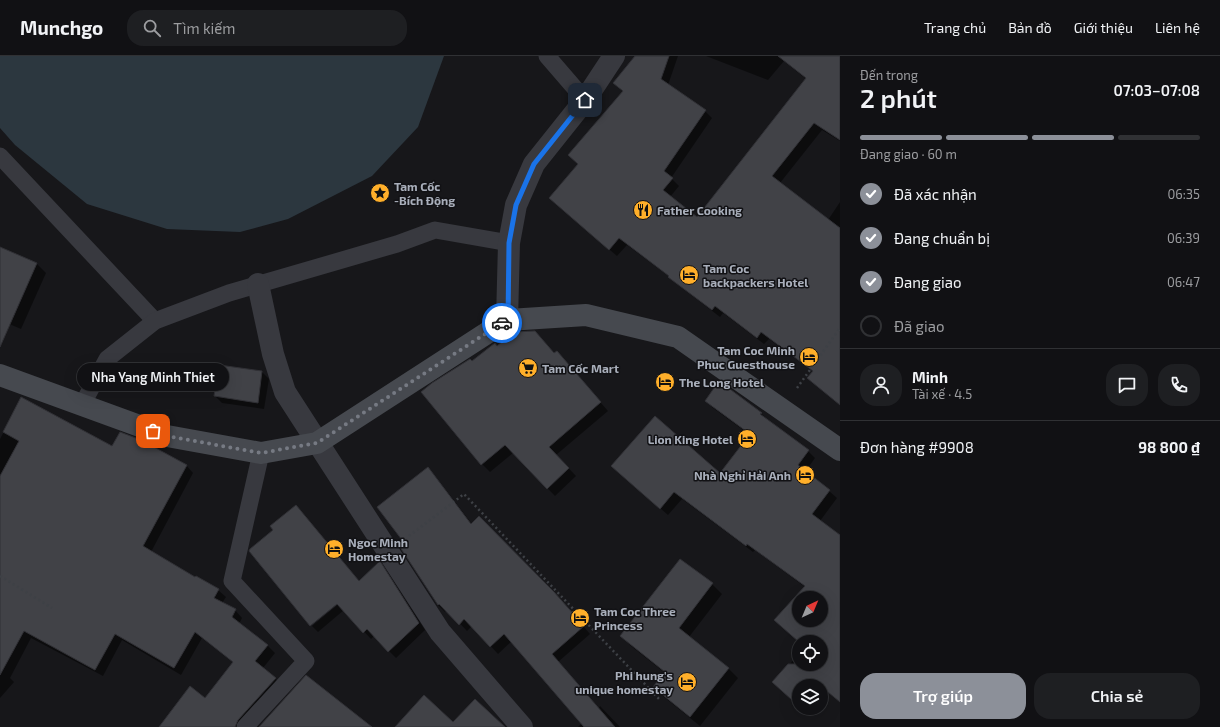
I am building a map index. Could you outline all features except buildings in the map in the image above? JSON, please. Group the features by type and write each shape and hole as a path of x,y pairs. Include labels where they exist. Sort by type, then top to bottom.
{"main road":[{"path":"0,375 167,436 261,453 317,443 508,320 586,315 678,338 840,450"}],"street":[{"path":"508,320 509,243 516,205 534,164 585,100 614,56"},
{"path":"258,284 273,354 285,392 440,632 522,727"}],"lane":[{"path":"546,56 585,100"},
{"path":"0,156 155,321"},
{"path":"82,405 106,359 155,321 229,293 397,244 436,230 509,243"},
{"path":"245,727 306,661 232,581 261,453"}],"path":[{"path":"782,410 840,328"},
{"path":"387,551 464,494 659,699"},
{"path":"0,576 52,608"}],"shaded area":[{"path":"0,56 444,56 418,127 372,176 288,219 240,232 167,229 87,204 15,145 0,128"}],"way so far":[{"path":"153,431 167,436 261,453 317,443 502,323"}],"place":[{"name":"Tam Cốc -Bích Động","path":"380,193"},
{"name":"Father Cooking","path":"643,210"},
{"name":"Tam Coc backpackers Hotel","path":"689,275"},
{"name":"Tam Coc Minh Phuc Guesthouse","path":"809,357"},
{"name":"Tam Cốc Mart","path":"528,368"},
{"name":"The Long Hotel","path":"665,382"},
{"name":"Nha Yang Minh Thiet","path":"153,431"},
{"name":"Lion King Hotel","path":"747,439"},
{"name":"Nhà Nghỉ Hải Anh","path":"805,475"},
{"name":"Ngoc Minh Homestay","path":"334,549"},
{"name":"Tam Coc Three Princess","path":"580,618"},
{"name":"Phi hung's unique homestay","path":"687,682"}],"route":[{"path":"502,323 508,320 509,243 516,205 534,164 585,100"}]}
